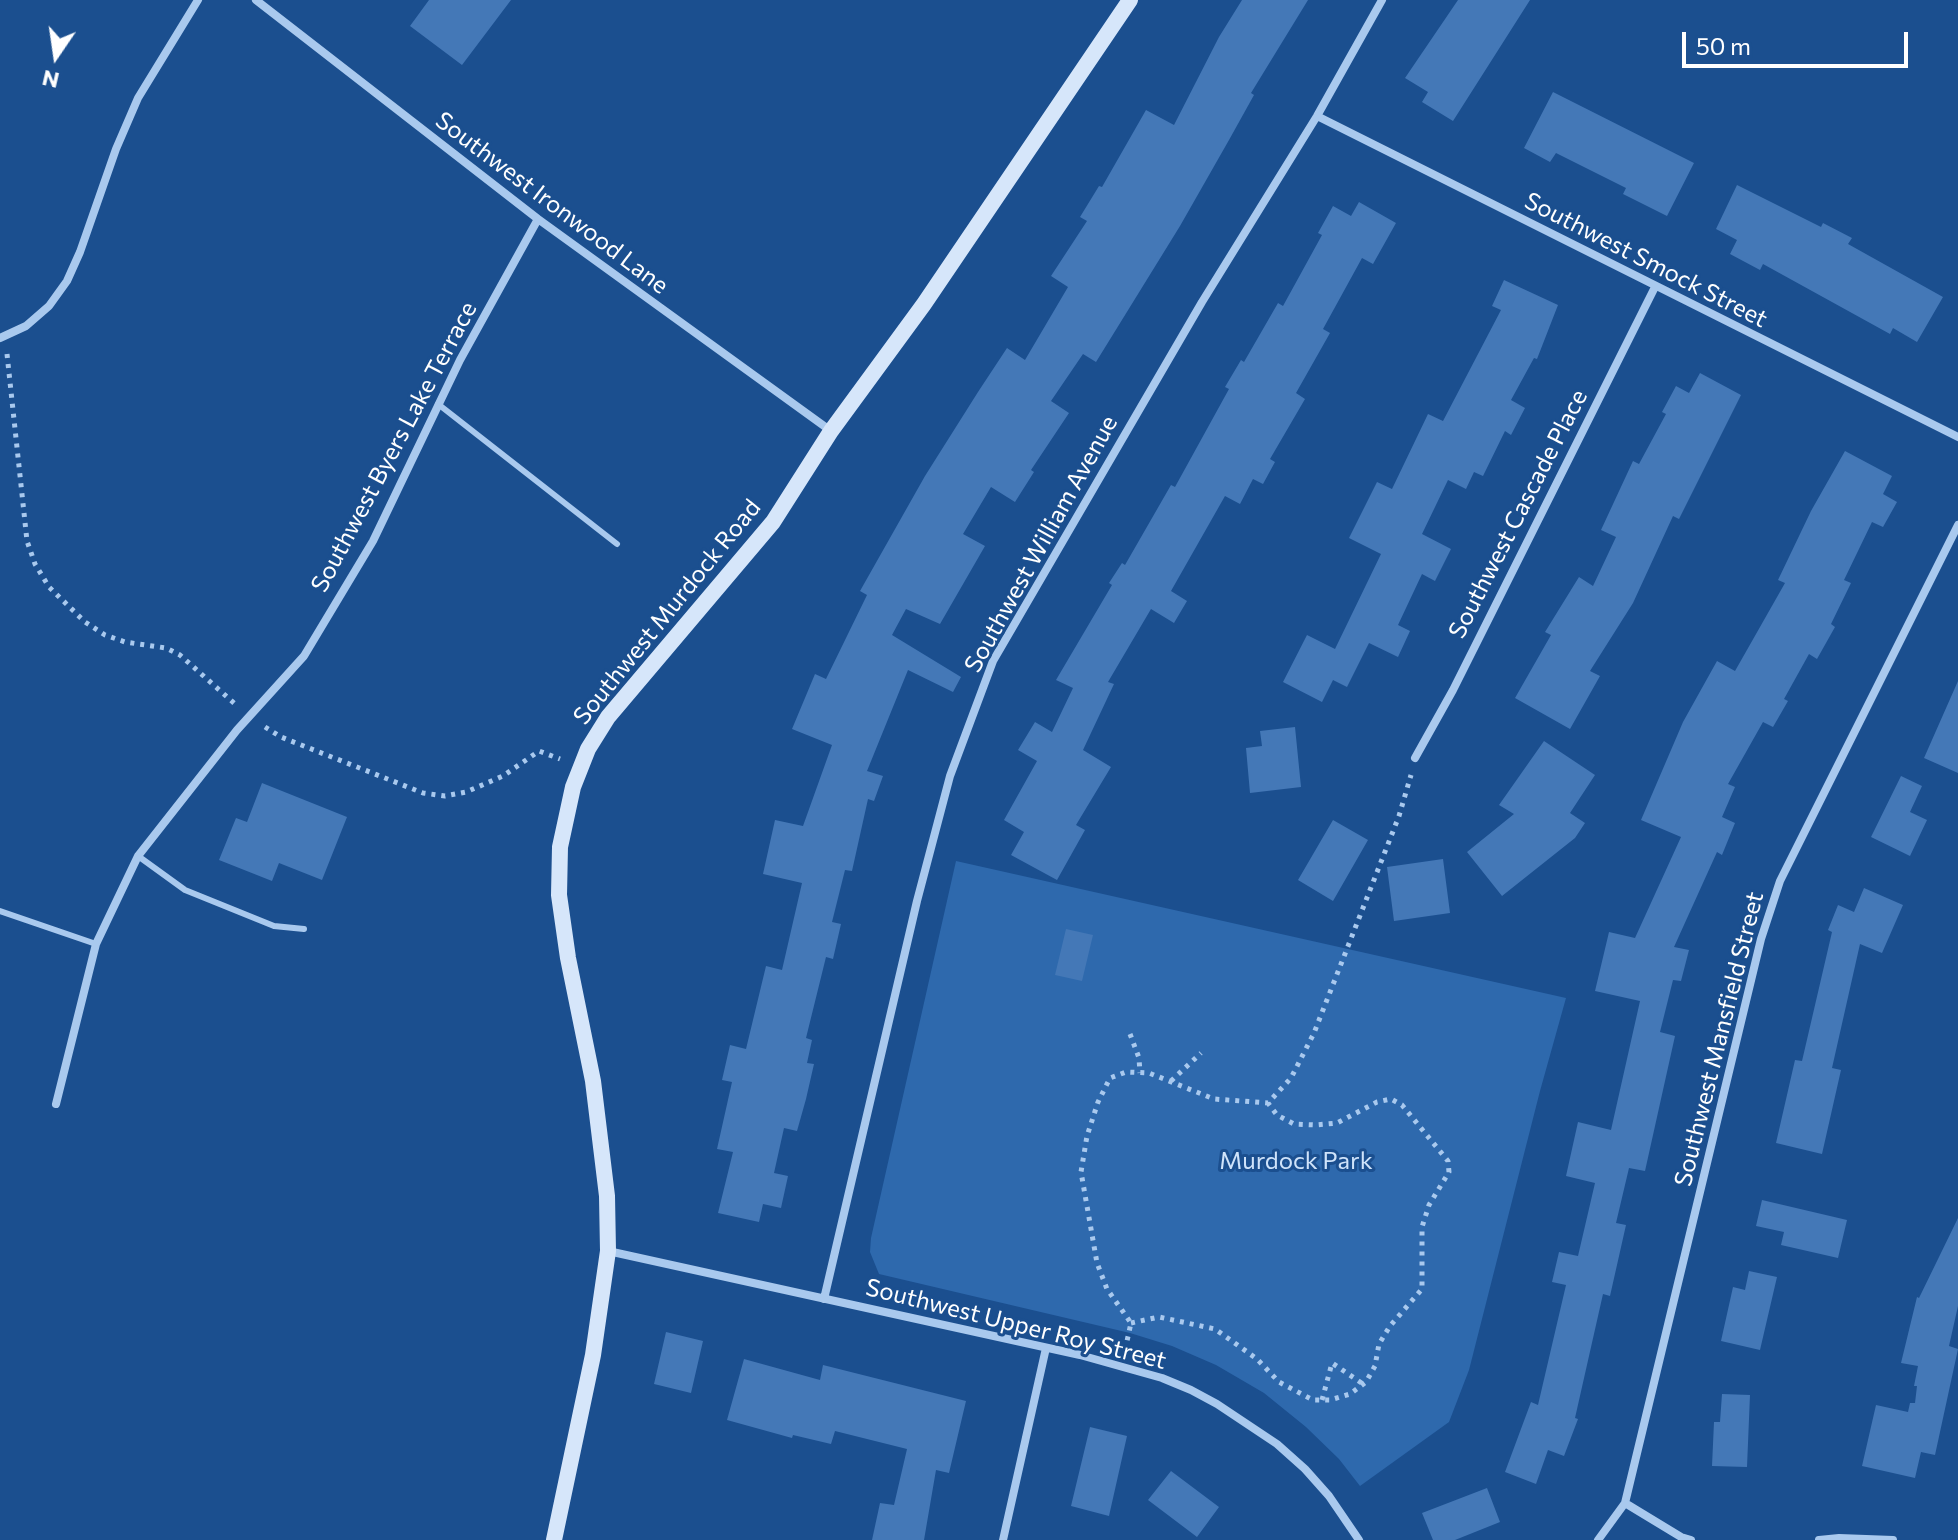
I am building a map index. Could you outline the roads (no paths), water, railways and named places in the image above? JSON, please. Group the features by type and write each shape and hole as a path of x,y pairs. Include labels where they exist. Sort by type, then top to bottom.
{"main road":[{"name":"Southwest Murdock Road","path":"554,1540 593,1355 608,1251 607,1196 593,1081 568,958 559,895 564,822 581,767 608,717 773,522 831,431 924,304 1130,0"}],"street":[{"path":"2,337 26,326 49,306 67,281 138,98 198,0"},
{"name":"Southwest Ironwood Lane","path":"256,0 538,219 831,431"},
{"name":"Southwest William Avenue","path":"824,1299 917,901 950,776 993,661 1202,302 1317,116 1382,0"},
{"name":"Southwest Smock Street","path":"1317,116 1958,437"},
{"name":"Southwest Byers Lake Terrace","path":"56,1104 96,944 138,856 249,716 304,656 373,541 460,360 538,219"},
{"name":"Southwest Cascade Place","path":"1415,758 1453,690 1655,287"},
{"name":"Southwest Mansfield Street","path":"1598,1540 1625,1503 1761,939 1780,881 1958,525"},
{"name":"Southwest Upper Roy Street","path":"608,1251 1122,1366 1191,1390 1277,1444 1329,1496 1359,1540"},
{"path":"1003,1540 1046,1348"},
{"path":"1625,1503 1691,1540"},
{"path":"1819,1540 1893,1540"}],"lane":[{"path":"438,404 617,544"},
{"path":"138,856 185,890 274,926 304,929"},
{"path":"0,911 96,944"}],"park label":[{"name":"Murdock Park","path":"1296,1161"}]}
